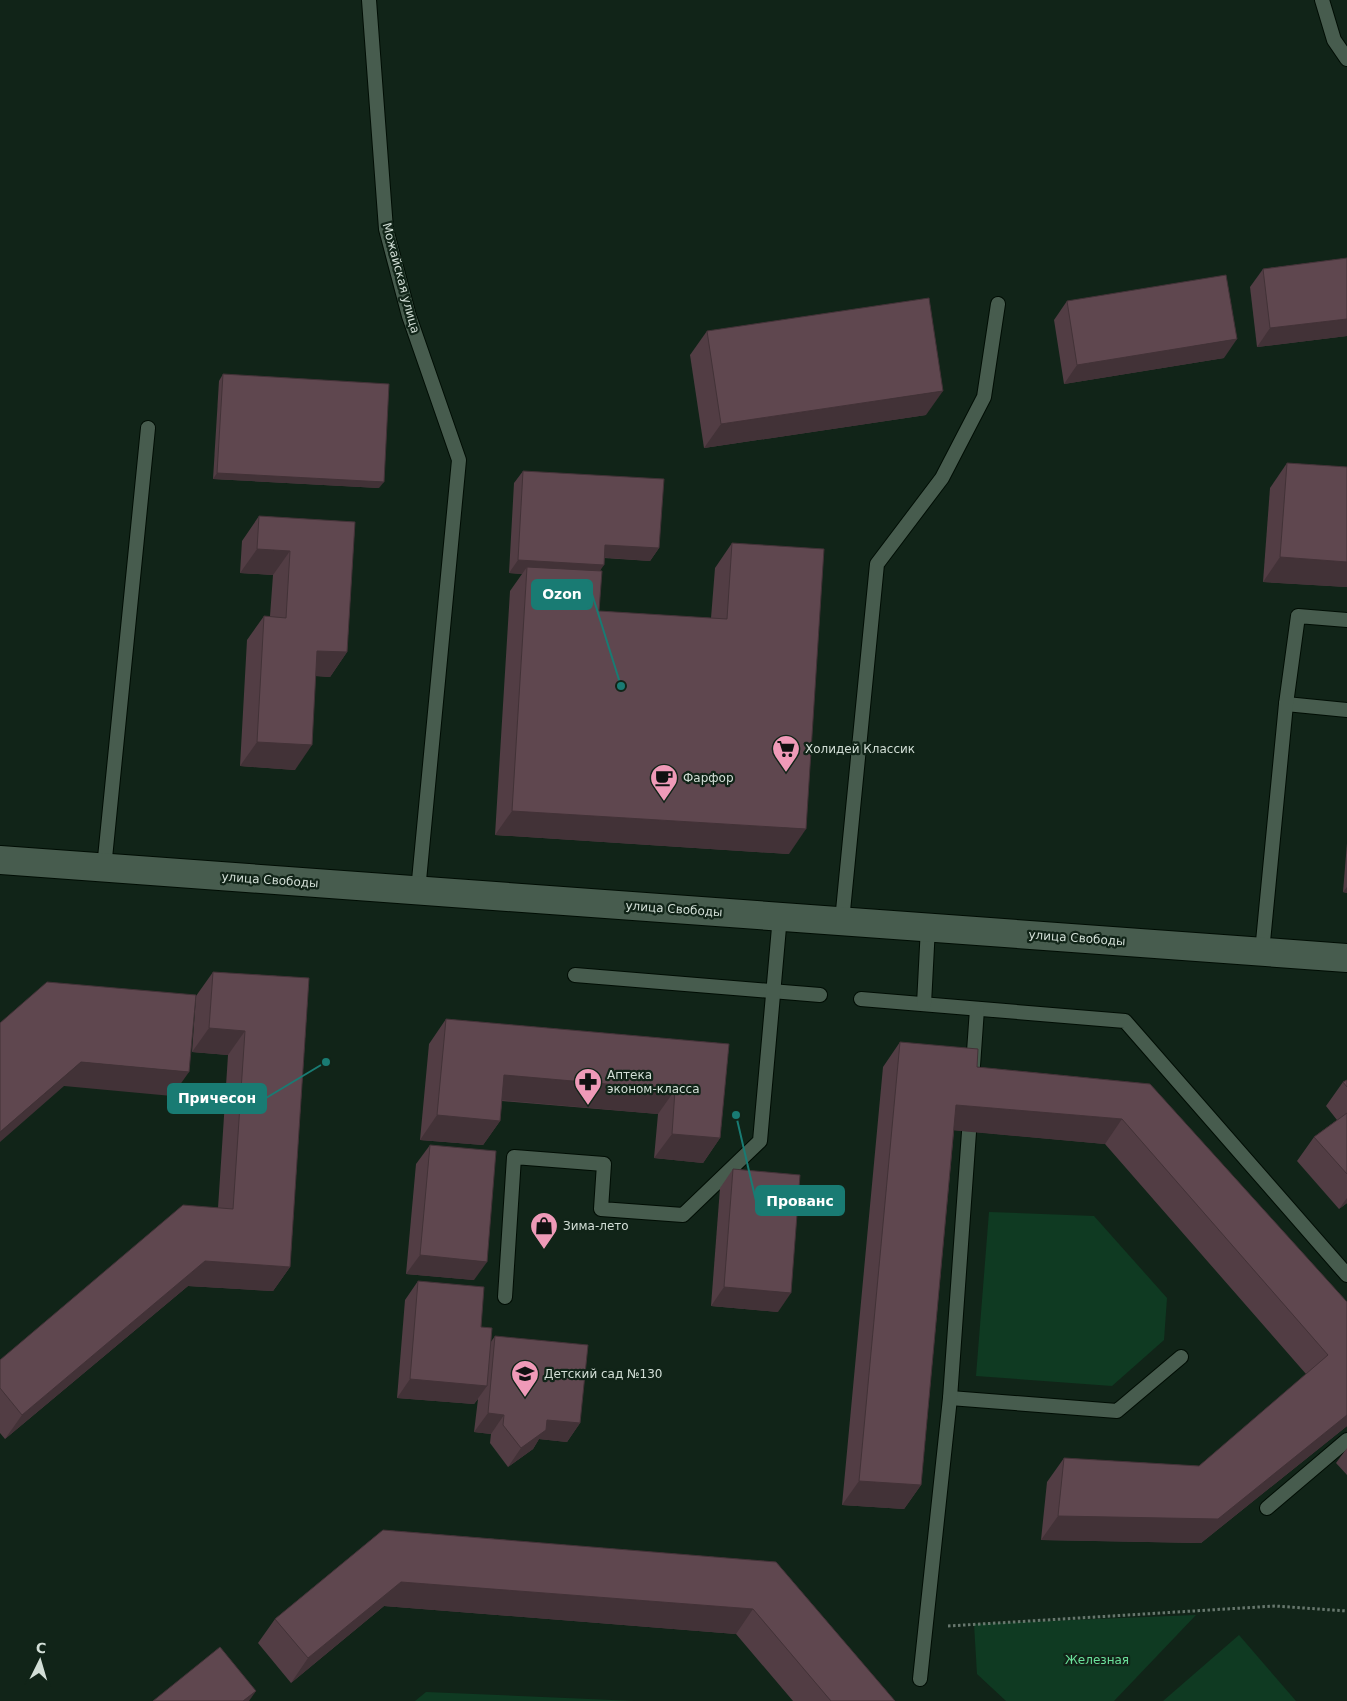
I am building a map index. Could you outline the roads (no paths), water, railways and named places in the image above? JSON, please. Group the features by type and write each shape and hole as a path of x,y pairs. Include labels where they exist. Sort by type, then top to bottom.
{"street":[{"name":"улица Свободы","path":"0,860 1347,958"}],"lane":[{"name":"Можайская улица","path":"369,0 386,229 409,316 459,460 418,891"},
{"path":"1322,0 1334,40 1347,59"},
{"path":"842,921 877,564 942,478 984,397 998,304"},
{"path":"104,868 148,428"},
{"path":"1262,952 1286,704 1298,616 1347,620"},
{"path":"1286,704 1347,710"},
{"path":"504,1297 514,1157 604,1164 600,1209 683,1215 760,1141 780,916"},
{"path":"924,1004 928,928"},
{"path":"575,975 820,995"},
{"path":"861,999 1125,1021 1347,1275"},
{"path":"972,1084 977,1010"},
{"path":"920,1679 950,1398 969,1132"},
{"path":"950,1398 1117,1411 1181,1357"},
{"path":"1267,1508 1347,1440"}],"place":[{"name":"Ozon","path":"621,686"},
{"name":"Холидей Классик","path":"786,773"},
{"name":"Фарфор","path":"664,802"},
{"name":"Причесон","path":"326,1062"},
{"name":"Аптека эконом-класса","path":"588,1106"},
{"name":"Прованс","path":"736,1115"},
{"name":"Зима-лето","path":"544,1250"},
{"name":"Детский сад №130","path":"525,1398"}],"park label":[{"name":"Железная","path":"1097,1660"}]}
